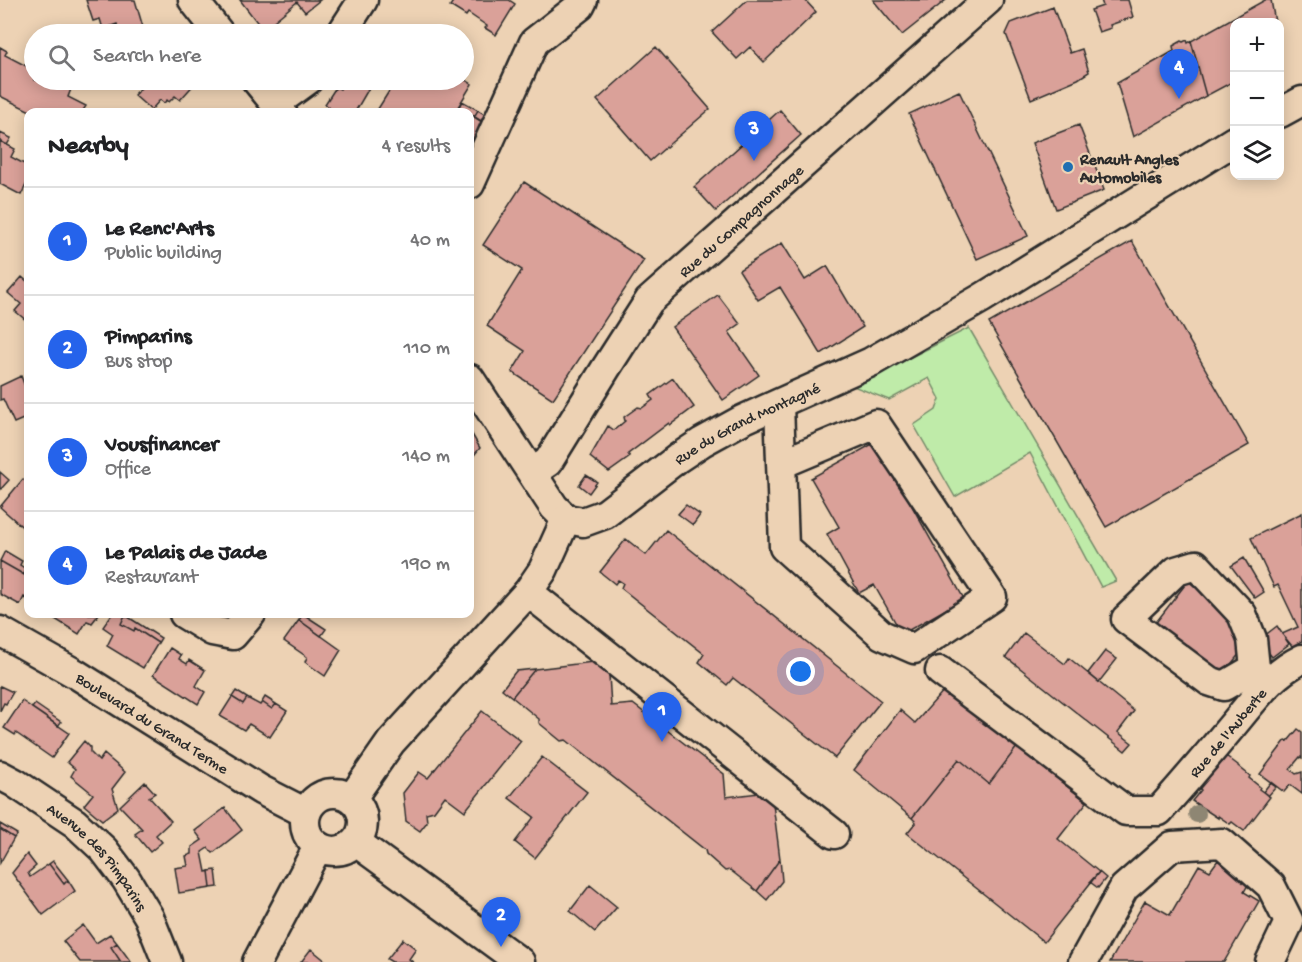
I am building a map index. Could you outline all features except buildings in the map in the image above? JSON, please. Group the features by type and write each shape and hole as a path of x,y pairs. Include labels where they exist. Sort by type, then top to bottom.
{"street":[{"path":"193,0 212,24"},
{"path":"347,24 363,0"},
{"path":"474,175 534,42 580,6 583,0"},
{"name":"Rue du Compagnonnage","path":"533,472 548,462 649,302 988,0"},
{"path":"264,90 279,108 298,90"},
{"path":"1284,111 1302,101"},
{"name":"Rue du Grand Montagné","path":"566,519 583,522 604,514 702,442 742,420 871,362 982,298 1230,143"},
{"path":"352,798 391,742 528,592 543,570 566,519 554,507 474,385"},
{"path":"779,404 781,464 784,548 882,635 914,649 992,597 876,424 781,464"},
{"path":"1196,565 1242,614 1252,639 1261,676 1224,686 1209,681 1126,619 1176,571 1196,565"},
{"path":"528,592 834,834"},
{"path":"191,618 212,631 233,634 247,618"},
{"name":"Boulevard du Grand Terme","path":"0,631 76,674 261,790 306,813"},
{"name":"Rue de l'Auberte","path":"940,671 1126,811 1159,812 1246,710 1261,676 1302,659"},
{"name":"Avenue des Pimparins","path":"0,775 75,824 104,850 126,879 149,917 166,962"},
{"path":"325,794 343,794 352,798 363,814 361,833 356,842 342,850 326,850 319,847 307,832 305,823 310,805 325,794"},
{"path":"356,842 520,962"},
{"path":"1083,962 1124,888 1172,846 1222,843 1271,886 1289,922 1270,962"},
{"path":"257,962 319,847"}],"green space":[{"path":"969,328 1116,581 1101,587 1030,453 955,497 914,425 936,410 940,399 929,378 889,400 853,386"}],"place":[{"name":"Le Palais de Jade","path":"1179,99"},
{"name":"Vousfinancer","path":"754,161"},
{"name":"Renault Angles Automobiles","path":"1068,167"},
{"name":"Le Renc'Arts","path":"662,742"},
{"name":"Pimparins","path":"501,947"}]}
